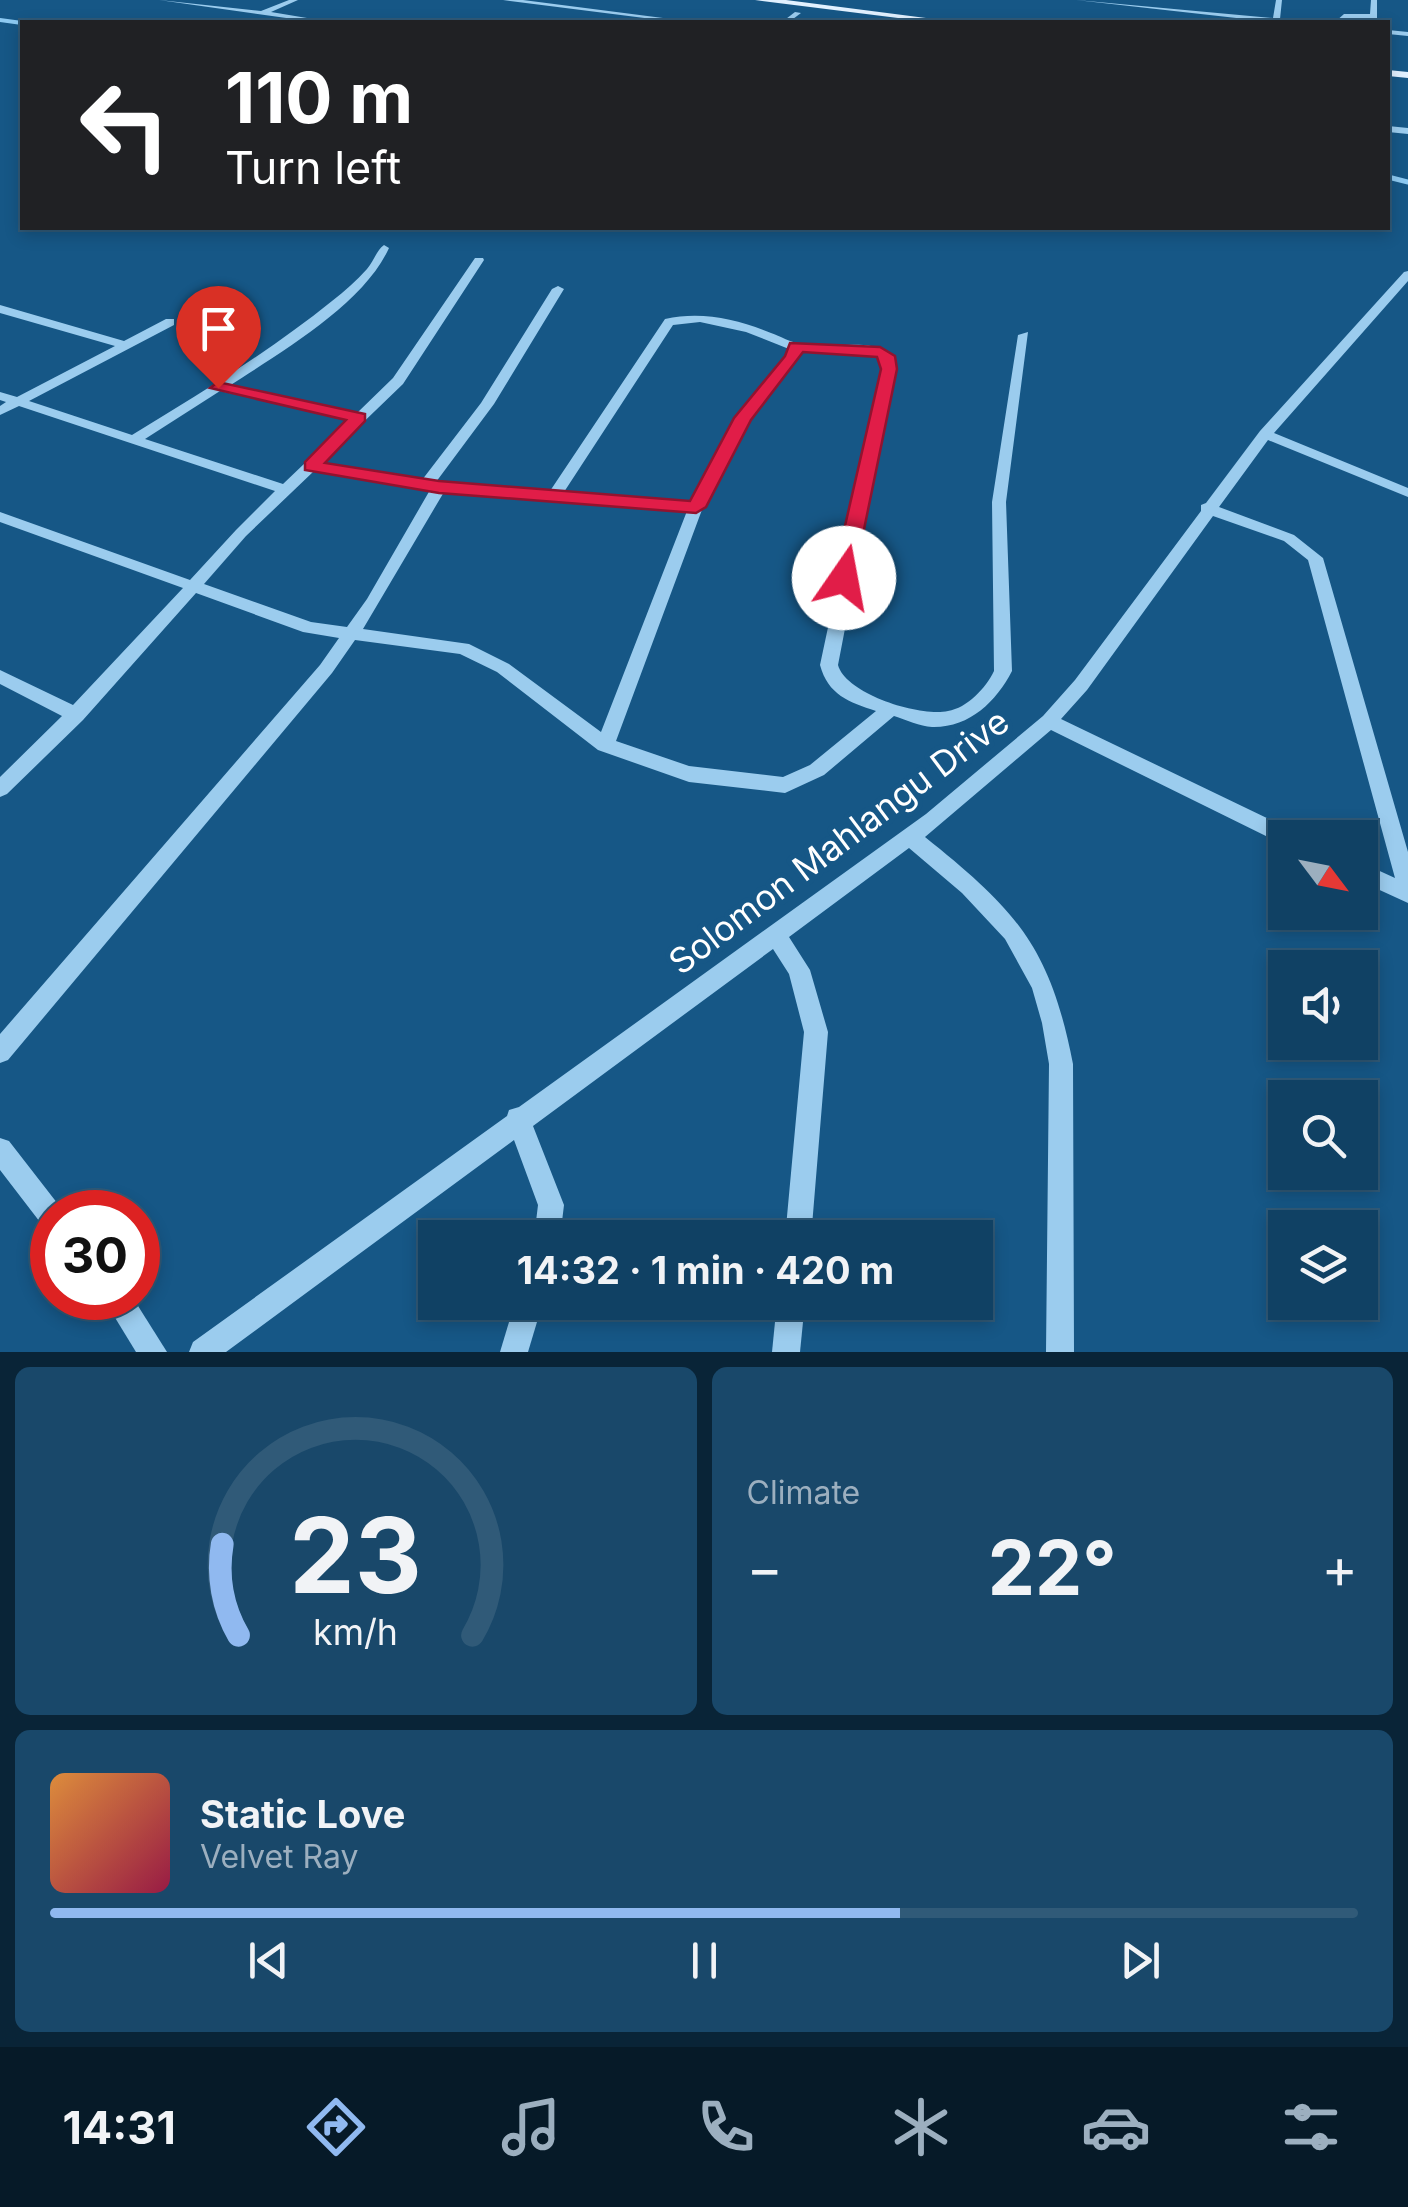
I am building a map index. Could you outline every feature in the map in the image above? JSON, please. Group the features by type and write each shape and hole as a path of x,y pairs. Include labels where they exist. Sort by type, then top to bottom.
{"main road":[{"path":"760,0 935,20"}],"street":[{"path":"162,0 311,20"},
{"path":"262,14 295,0"},
{"path":"506,0 674,20"},
{"path":"1079,0 1266,20"},
{"path":"1181,11 1186,0"},
{"path":"1341,20 1344,16 1374,16 1374,0"},
{"path":"565,16 577,8"},
{"path":"787,20 797,12"},
{"path":"134,440 218,388 348,294 380,262 384,248"},
{"path":"0,789 78,714 190,586 411,366 479,260"},
{"name":"Solomon Mahlangu Drive","path":"203,1352 910,837 1050,721 1128,626 1206,508 1265,434 1408,274"},
{"path":"0,1052 102,927 293,712 352,635 433,486 558,290"},
{"path":"0,308 125,345"},
{"path":"555,495 668,322 682,319 736,326 777,336 796,347 870,350 890,362 828,648 832,680 841,689 889,710 930,720 952,718 987,698 1002,671 1000,502 1024,335"},
{"path":"0,411 170,322"},
{"path":"605,745 696,507 743,418 793,357 796,347"},
{"path":"218,388 358,418"},
{"path":"0,396 286,490"},
{"path":"1265,434 1408,492"},
{"path":"312,466 433,486 696,507"},
{"path":"1206,508 1288,538 1315,558 1408,891"},
{"path":"0,517 309,628 463,648 503,668 605,745 689,774 785,785 817,770 889,710"},
{"path":"0,676 78,714"},
{"path":"1050,721 1268,828"},
{"path":"910,837 1008,922 1025,945 1055,1024 1061,1064 1060,1352"},
{"path":"1378,878 1408,891"},
{"path":"775,934 799,970 816,1032 800,1220"},
{"path":"518,1119 551,1205 549,1220"},
{"path":"0,1150 31,1190"},
{"path":"131,1320 153,1352"},
{"path":"514,1352 524,1320"},
{"path":"786,1352 789,1320"}],"waterway":[{"path":"0,20 20,23"},
{"path":"1390,178 1408,182"}],"route":[{"path":"218,388 358,418 312,466 439,487 696,507 743,418 793,357 796,347 840,346 880,352 887,356 889,369 844,578"}]}
